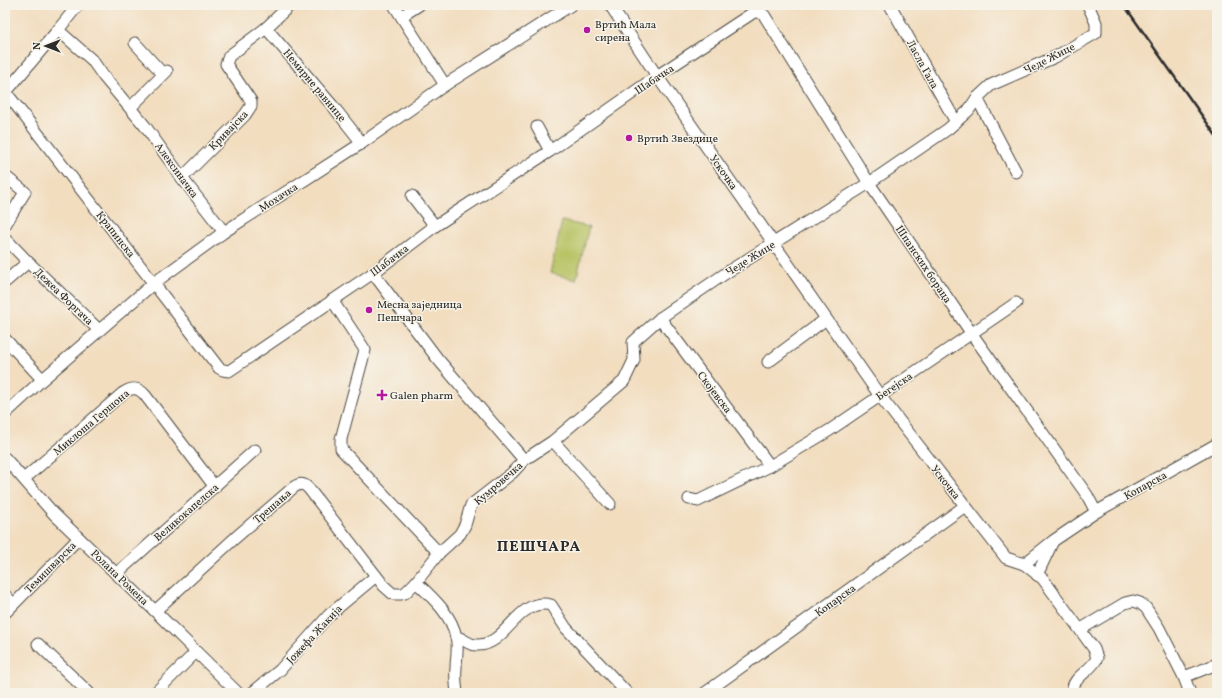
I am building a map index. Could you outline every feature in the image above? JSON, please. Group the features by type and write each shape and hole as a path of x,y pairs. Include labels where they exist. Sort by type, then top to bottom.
{"street":[{"path":"6,91 78,5"},
{"path":"266,28 290,5"},
{"path":"394,5 445,85"},
{"path":"402,16 419,5"},
{"name":"Мохачка","path":"5,414 154,283 224,232 362,143 445,85 571,5"},
{"name":"Ускочка","path":"610,5 657,76 880,396 1006,558 1024,564 1043,580 1094,649 1097,658 1095,664 1074,681 1072,693"},
{"name":"Ласла Гала","path":"890,5 956,122"},
{"name":"Чеде Жице","path":"553,441 624,381 634,360 632,342 660,318 729,271 913,154 956,122 968,111 977,98 991,85 1055,57 1096,33 1096,23 1088,5"},
{"name":"Шабачка","path":"229,371 372,273 435,226 550,151 657,76 754,12 759,12"},
{"name":"Шпанских бораца","path":"759,12 764,15 869,183 972,334 1087,495 1096,512"},
{"name":"Немирне равнице","path":"266,28 332,105 362,143"},
{"name":"Кривајска","path":"182,178 245,115 251,106 250,101 226,64 229,56 266,28"},
{"name":"Алексиначка","path":"58,30 92,60 104,77 145,126 182,178 224,232"},
{"path":"130,108 165,72 135,43"},
{"name":"Крапинска","path":"6,91 219,368 229,371"},
{"path":"977,98 1016,172"},
{"path":"537,128 550,151"},
{"path":"5,176 26,192 5,225"},
{"path":"412,196 435,226"},
{"name":"Дежеа Форгача","path":"5,238 28,262 100,330"},
{"name":"Дежеа Форгача","path":"5,282 28,262"},
{"path":"372,273 437,358 524,460"},
{"path":"332,300 365,350 341,439 341,448 439,553"},
{"name":"Бегејска","path":"689,499 698,501 770,466 830,430 1016,303"},
{"name":"Скојевска","path":"660,318 770,466"},
{"path":"768,362 826,319"},
{"path":"5,339 42,380"},
{"name":"Миклоша Гершона","path":"24,479 123,393 136,388 140,389 145,395 215,487"},
{"path":"553,441 610,504"},
{"name":"Кумровечка","path":"376,576 389,591 397,594 405,593 416,582 439,553 460,534 465,525 471,505 512,472 524,460 553,441"},
{"name":"Копарска","path":"1024,564 1053,541 1096,512 1217,444"},
{"name":"Великокапелска","path":"116,574 255,450"},
{"name":"Ролана Ромена","path":"5,458 54,514 238,693"},
{"name":"Трешања","path":"155,611 235,538 290,490 300,484 309,489 376,576"},
{"name":"Копарска","path":"704,693 966,506"},
{"name":"Темишварска","path":"9,608 79,538"},
{"path":"1037,575 1053,541"},
{"name":"Јожефа Жакија","path":"252,693 280,670 329,615 376,576"},
{"path":"416,582 446,615 456,637 457,693"},
{"path":"5,595 9,608"},
{"path":"1080,629 1130,601 1137,601 1144,605 1152,615 1184,677 1190,693"},
{"path":"456,637 471,645 492,642 509,625 531,607 539,604 551,605 566,628 627,693"},
{"path":"38,644 89,693"},
{"path":"155,693 196,652"},
{"path":"1184,677 1217,664"}],"green space":[{"path":"562,221 589,227 576,280 550,273"}],"railway":[{"path":"1124,5 1217,137"}],"place":[{"name":"Вртић Мала сирена","path":"587,30"},
{"name":"Вртић Звездице","path":"629,138"},
{"name":"Месна заједница Пешчара","path":"369,310"},
{"name":"Galen pharm","path":"382,395"}],"district":[{"name":"ПЕШЧАРА","path":"539,546"}]}
